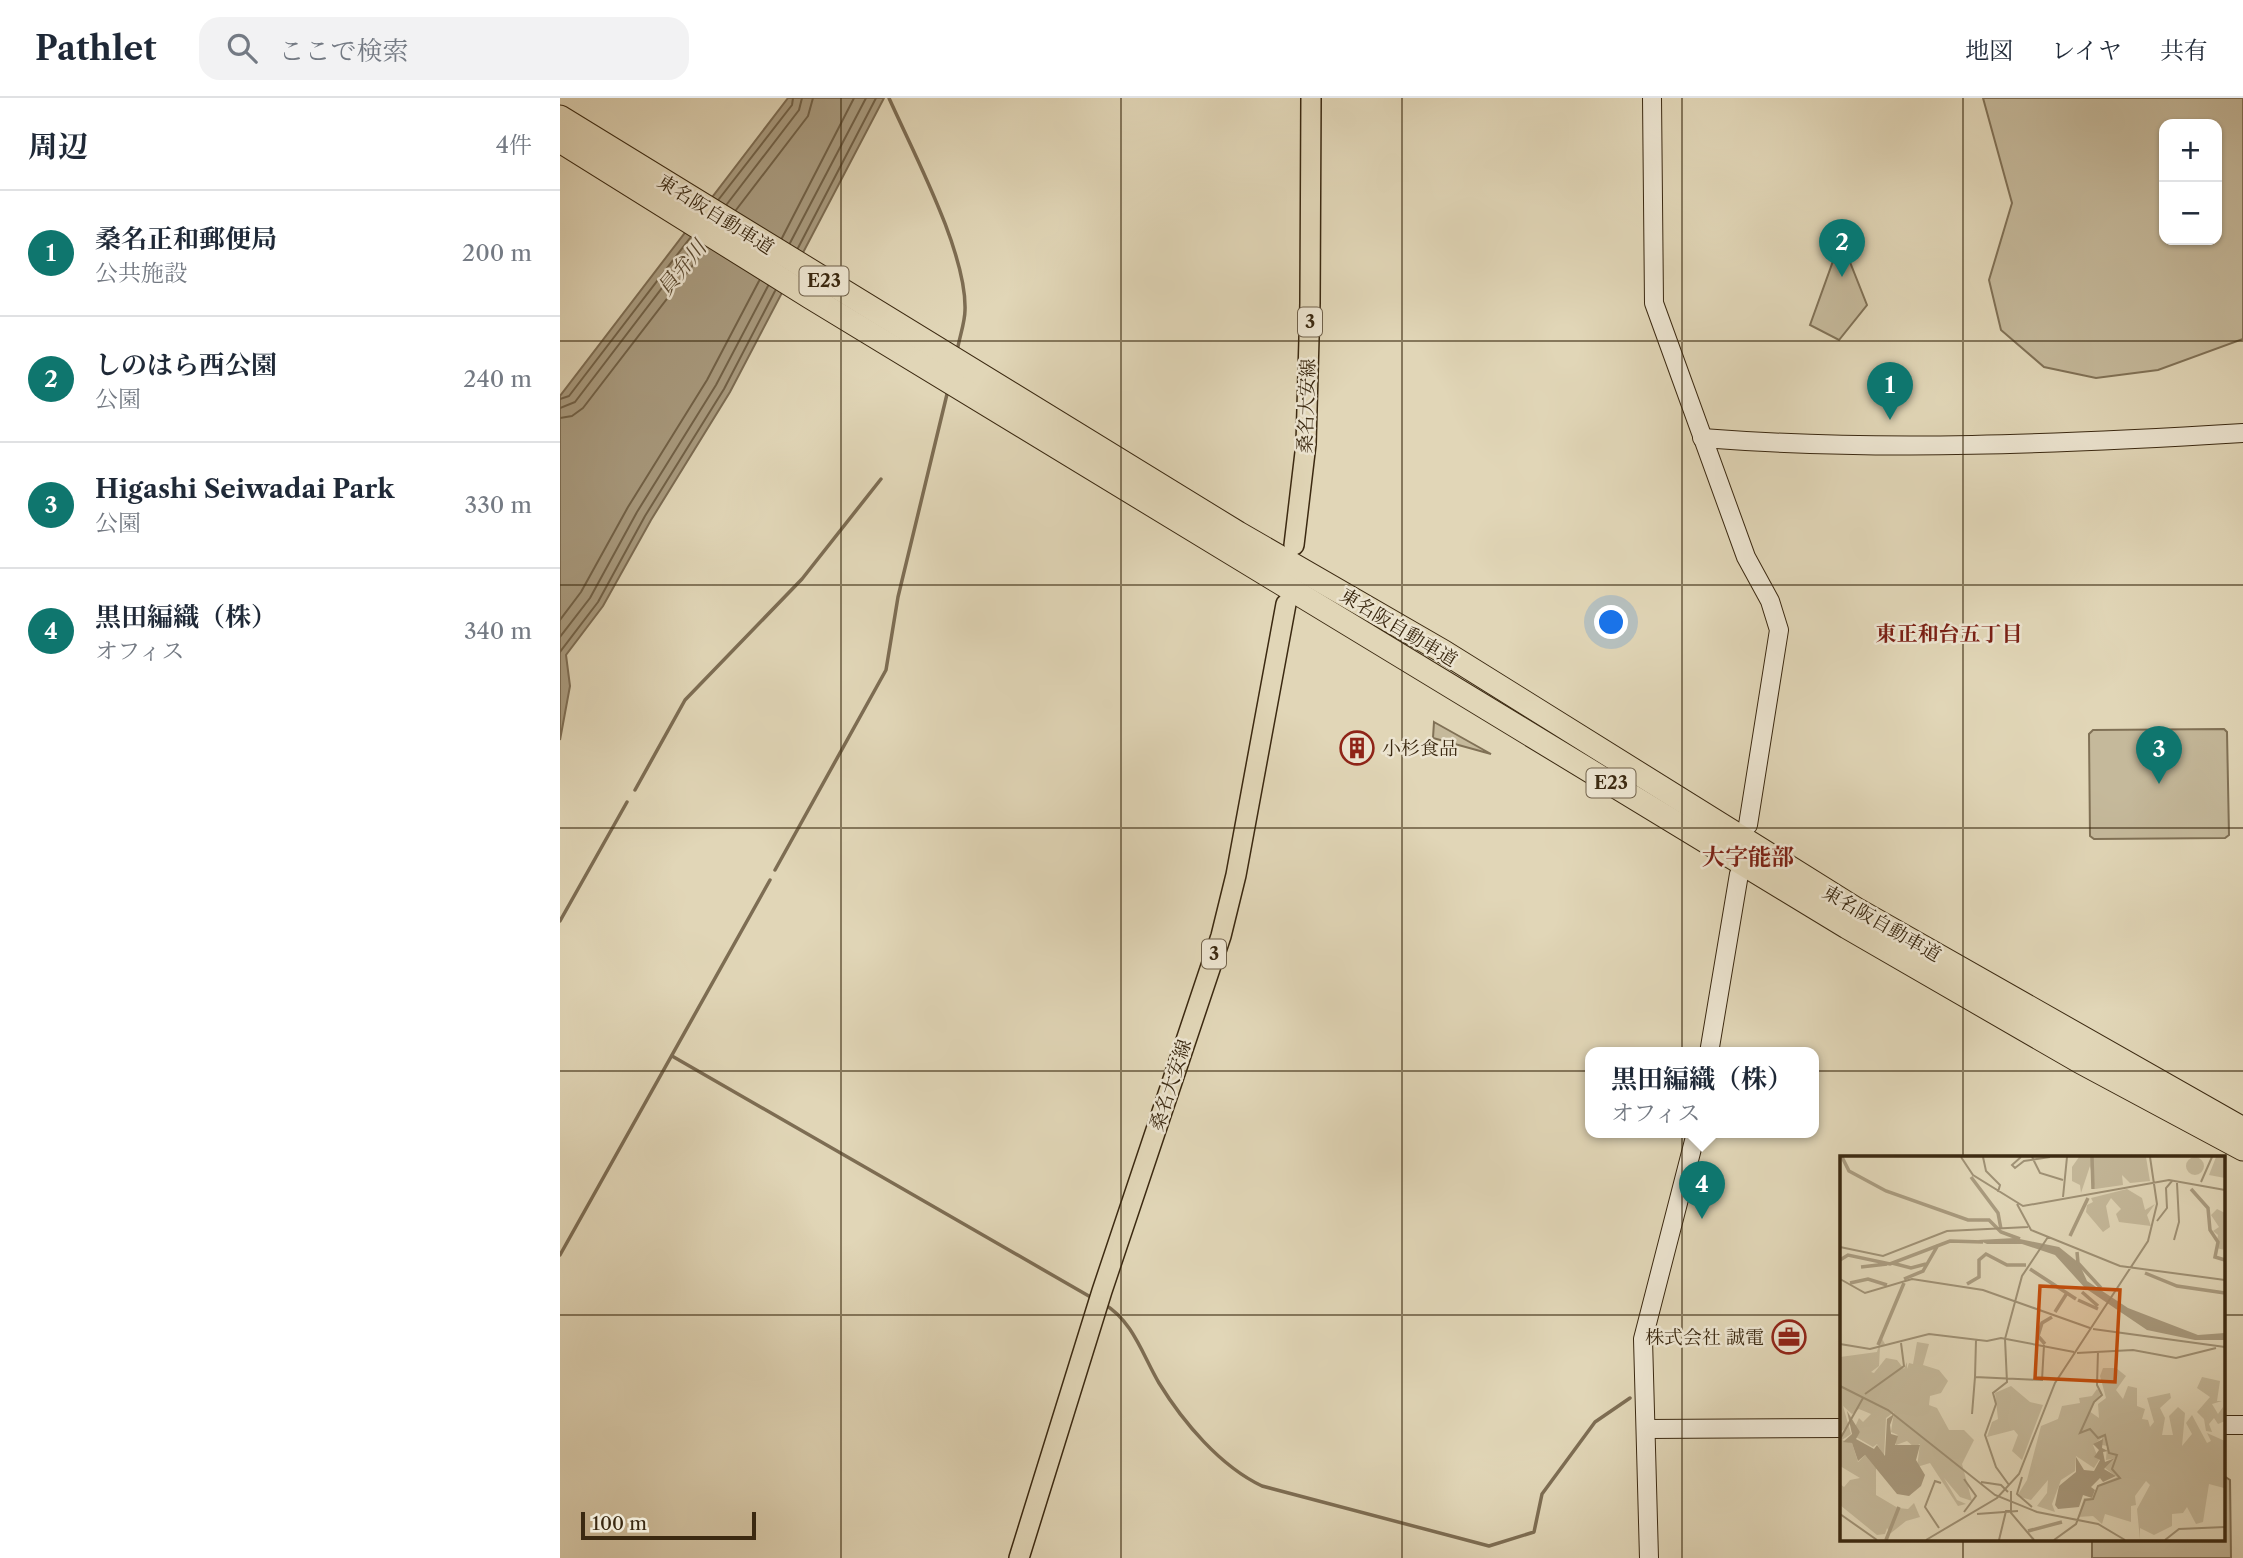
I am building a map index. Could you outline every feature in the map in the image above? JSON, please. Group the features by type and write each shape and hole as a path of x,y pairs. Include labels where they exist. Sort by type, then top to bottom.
{"highway":[{"name":"東名阪自動車道","path":"560,117 646,182 810,297 993,394 1444,652 1856,909 2243,1129"},
{"name":"東名阪自動車道","path":"560,141 646,182"},
{"name":"東名阪自動車道","path":"993,394 1847,927 2079,1061 2243,1149"}],"main road":[{"name":"桑名大安線","path":"1294,545 1306,444 1311,98"},
{"name":"桑名大安線","path":"1019,1558 1099,1301 1220,936 1236,875 1286,604"}],"street":[{"path":"1652,98 1654,303 1746,557 1770,601 1779,630 1748,825"},
{"path":"1702,438 1930,448 2243,433"},
{"path":"1710,1047 1739,874"},
{"path":"1649,1558 1643,1339 1695,1138"},
{"path":"1647,1429 1840,1427"}],"shaded area":[{"path":"1983,98 2243,98 2243,339 2158,370 2096,378 2044,367 2001,330 1989,280 2012,203"},
{"path":"1844,247 1867,305 1839,340 1810,325 1837,250"},
{"path":"1434,722 1491,754 1433,738"},
{"path":"2224,729 2227,732 2229,835 2225,838 2094,839 2090,836 2089,734 2093,730"},
{"path":"2226,1477 2230,1480 2231,1558 2092,1558 2092,1540 2226,1540"}],"water":[{"name":"員弁川","path":"788,98 884,98 730,392 651,520 603,606 566,655 570,686 560,740 560,396"}],"waterway":[{"path":"889,98 937,203 957,260 965,310 957,352"},
{"path":"775,870 886,670 898,597 948,390"},
{"path":"635,790 685,700 802,579 881,479"},
{"path":"560,921 627,802"},
{"path":"560,1255 770,880"},
{"path":"672,1056 1094,1299"},
{"path":"1104,1304 1130,1329 1159,1383 1179,1413 1217,1455 1246,1477 1262,1486 1489,1546 1534,1532 1542,1494 1595,1422 1630,1398"}],"place":[{"name":"しのはら西公園","path":"1842,277"},
{"name":"桑名正和郵便局","path":"1890,420"},
{"name":"小杉食品","path":"1357,748"},
{"name":"Higashi Seiwadai Park","path":"2159,784"},
{"name":"黒田編織（株）","path":"1702,1219"},
{"name":"株式会社 誠電","path":"1789,1337"}],"district":[{"name":"東正和台五丁目","path":"1949,634"},
{"name":"大字能部","path":"1748,857"}]}
